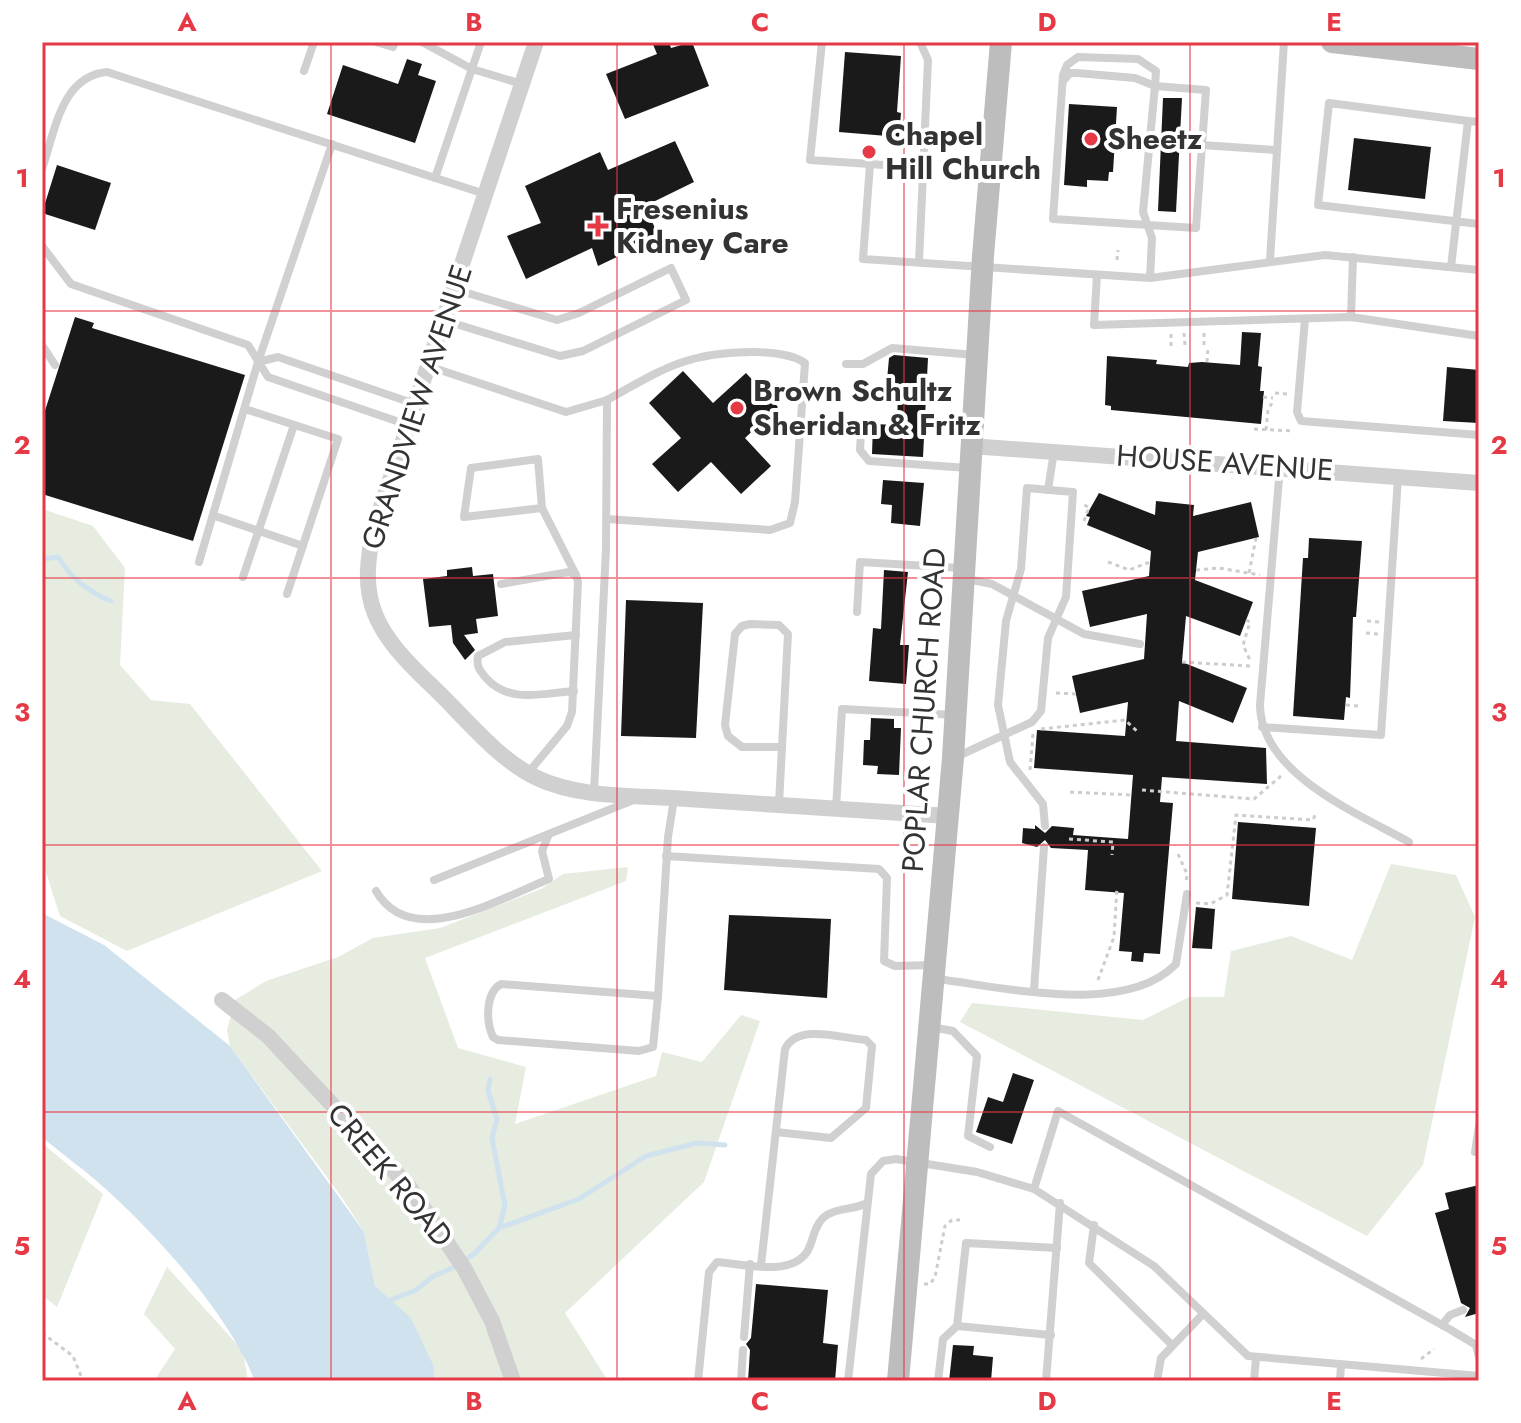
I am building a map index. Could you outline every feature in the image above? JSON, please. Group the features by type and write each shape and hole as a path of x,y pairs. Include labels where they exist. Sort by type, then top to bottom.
{"street":[{"name":"GRANDVIEW AVENUE","path":"536,42 368,550 366,590 372,612 385,636 408,663 528,773 556,786 643,796 948,816"},
{"name":"POPLAR CHURCH ROAD","path":"898,1381 953,758 976,355 1001,42"},
{"path":"1332,42 1479,59"},
{"name":"HOUSE AVENUE","path":"970,457 1054,451 1479,483"},
{"name":"CREEK ROAD","path":"222,1000 268,1036 410,1188 455,1250 492,1321 513,1381"}],"lane":[{"path":"304,71 314,42"},
{"path":"376,42 393,47 395,42"},
{"path":"422,42 472,69 522,84"},
{"path":"435,178 481,42"},
{"path":"822,42 810,160 925,168"},
{"path":"919,262 928,60 920,42"},
{"path":"1270,260 1274,150 1284,42"},
{"path":"1062,84 1067,76 1077,73 1135,78 1155,86 1206,90 1196,228 1148,225 1062,219 1053,219 1062,84 1067,65 1078,57 1142,60 1156,71 1155,86 1143,212 1148,225 1152,238 1150,278"},
{"path":"42,169 73,86 85,76 107,72 486,194"},
{"path":"1479,122 1329,103 1318,205 1479,224"},
{"path":"1451,267 1468,121"},
{"path":"199,562 215,516 215,499 258,362 332,144"},
{"path":"1202,145 1274,150"},
{"path":"870,164 863,259 1150,278 1325,255 1479,270"},
{"path":"42,246 71,284 248,345 268,377 408,425"},
{"path":"1351,317 1353,257"},
{"path":"443,320 560,356 583,351 686,300 671,268 579,313 557,320 454,289"},
{"path":"1097,275 1094,325 1351,317 1479,336"},
{"path":"1305,319 1297,412 1301,421 1479,435"},
{"path":"42,345 55,365"},
{"path":"846,364 863,364 892,348 976,355"},
{"path":"428,366 566,412 607,400 669,368 717,351 770,352 805,363 795,502 790,523 770,530 607,519"},
{"path":"258,362 278,357 415,404"},
{"path":"594,792 607,519 604,506 607,400"},
{"path":"245,409 338,439 287,594"},
{"path":"243,577 294,425"},
{"path":"861,433 860,450 869,461 970,457"},
{"path":"1048,490 1054,451"},
{"path":"528,773 567,726 574,691 576,575 542,508 538,459 471,468 464,517 542,508"},
{"path":"1280,467 1260,705 1262,727 1272,745 1305,783 1409,842"},
{"path":"1262,727 1381,735 1398,477"},
{"path":"953,758 1003,736 1032,722 1041,711 1047,644 1066,597 1073,492 1027,488 1021,569 1006,621 998,705 1003,736 1014,769 1043,804 1045,826"},
{"path":"215,516 303,546"},
{"path":"857,612 860,562 963,573 992,584 1055,620 1094,637 1140,644"},
{"path":"501,584 542,575 569,572 576,575"},
{"path":"779,805 788,634 779,625 742,626 735,634 725,725 728,736 742,747 782,747"},
{"path":"574,691 513,696 502,693 478,669 477,661 490,648 505,642 576,635"},
{"path":"836,809 842,709 955,715"},
{"path":"434,880 643,796"},
{"path":"658,996 501,984 492,992 488,1026 498,1040 649,1050 653,1047 658,996 666,856 674,798"},
{"path":"376,891 382,903 406,918 452,917 549,879 542,851 549,834"},
{"path":"1034,990 1044,847"},
{"path":"666,856 879,869 887,878 884,961 895,966 1034,990 1111,995 1157,980 1176,964 1180,953 1186,890"},
{"path":"930,1027 953,1031 977,1056 968,1136 990,1147"},
{"path":"761,1265 785,1049 790,1038 800,1033 866,1040 872,1046 866,1108 831,1138 776,1132"},
{"path":"1034,1189 1058,1111 1442,1325 1476,1345 1479,1357"},
{"path":"1479,1126 1475,1152 1479,1151"},
{"path":"848,1381 865,1204 871,1174 876,1166 896,1159 977,1172 1034,1189 1060,1203 1154,1266 1242,1351 1256,1358 1479,1376"},
{"path":"1046,1381 1060,1203"},
{"path":"698,1381 709,1272 717,1262 785,1266 801,1261 810,1246 815,1228 825,1215 865,1204"},
{"path":"1094,1225 1089,1263 1172,1345"},
{"path":"938,1381 943,1339 957,1326 966,1243 1057,1248"},
{"path":"744,1337 750,1264"},
{"path":"1442,1325 1450,1315 1463,1310"},
{"path":"1157,1381 1161,1358 1203,1314"},
{"path":"957,1326 1051,1335"},
{"path":"741,1381 743,1350"},
{"path":"1254,1381 1256,1358"},
{"path":"1340,1381 1341,1365"}],"path":[{"path":"1117,260 1118,250"},
{"path":"1207,362 1208,347"},
{"path":"1263,397 1273,400 1268,410 1266,430"},
{"path":"1254,429 1294,431 1297,426"},
{"path":"1081,504 1089,507 1082,524"},
{"path":"1249,573 1256,538"},
{"path":"1108,562 1129,570 1150,562"},
{"path":"1196,570 1219,568 1263,575"},
{"path":"1182,662 1255,667 1243,645 1250,622 1246,620"},
{"path":"1064,693 1076,694"},
{"path":"1346,705 1358,706"},
{"path":"1030,774 1034,729 1125,720 1138,732"},
{"path":"1142,790 1254,799 1278,782 1283,767"},
{"path":"1070,792 1132,795"},
{"path":"1210,904 1227,895 1236,815 1313,820 1315,815"},
{"path":"1069,839 1113,842 1112,855"},
{"path":"1178,854 1187,874 1186,890"},
{"path":"1094,989 1114,937 1117,887"},
{"path":"920,1283 933,1280 945,1226 952,1220 960,1220"},
{"path":"42,1333 73,1356 83,1381"},
{"path":"1419,1360 1434,1349"}],"shaded area":[{"path":"42,509 93,526 125,568 120,665 151,700 190,704 322,871 127,951 60,916 42,860"},
{"path":"1391,864 1456,875 1475,917 1423,1165 1367,1236 960,1022 972,1003 1143,1020 1189,997 1224,997 1231,951 1291,936 1352,960"},
{"path":"628,867 626,881 425,958 458,1048 526,1067 515,1124 656,1076 662,1052 702,1062 741,1015 760,1021 704,1182 565,1313 608,1381 435,1381 434,1367 375,1286 364,1232 230,1046 227,1030 235,1000 266,981 338,957 373,938 440,928 541,889 563,874"},
{"path":"42,1143 103,1194 57,1307 42,1295"},
{"path":"167,1267 243,1351 248,1381 154,1381 175,1349 144,1314"}],"water":[{"path":"42,913 104,945 230,1046 364,1232 375,1286 411,1318 434,1367 435,1381 255,1381 229,1330 171,1255 109,1192 42,1137"}],"building":[{"path":"652,42 669,42 671,48 692,42 709,86 625,119 606,74 657,54"},
{"path":"845,52 901,56 897,112 901,113 899,137 839,132"},
{"path":"407,59 422,64 418,75 436,81 415,143 327,114 343,65 398,84"},
{"name":"Sheetz","path":"1163,98 1182,98 1176,212 1158,211"},
{"name":"Sheetz","path":"1069,104 1117,107 1113,172 1109,172 1108,181 1087,180 1087,187 1064,185"},
{"path":"1354,138 1431,147 1425,199 1348,190"},
{"path":"675,141 694,182 645,206 659,237 598,266 592,248 526,279 507,236 541,223 525,186 600,152 608,170"},
{"path":"57,165 111,183 95,230 42,213"},
{"path":"75,317 94,323 92,328 245,375 193,541 42,494 42,420"},
{"path":"1242,332 1261,333 1258,366 1262,367 1260,391 1264,391 1261,424 1111,410 1111,406 1105,405 1107,356 1157,360 1156,364 1188,367 1189,363 1202,362 1240,365"},
{"path":"894,355 928,358 923,457 872,454 873,424 897,425 898,392 886,391 889,358"},
{"path":"1447,367 1479,370 1479,423 1443,421"},
{"path":"683,371 713,403 746,373 778,407 745,438 771,466 741,494 711,462 678,492 652,464 681,438 649,403"},
{"path":"883,480 924,483 920,526 891,523 892,505 881,504"},
{"path":"1099,493 1155,515 1156,501 1194,505 1193,516 1251,502 1259,537 1198,552 1195,580 1253,602 1240,636 1186,616 1182,662 1247,688 1233,723 1179,701 1176,741 1266,748 1267,784 1162,777 1160,802 1173,803 1160,954 1144,953 1143,962 1131,961 1132,952 1119,951 1124,893 1085,890 1088,850 1051,848 1045,840 1037,847 1022,843 1023,828 1035,829 1035,825 1045,833 1052,826 1074,828 1073,835 1128,839 1133,775 1034,768 1037,730 1125,736 1128,702 1080,713 1072,676 1144,659 1147,614 1090,627 1082,591 1149,576 1151,551 1087,525 1090,517 1086,516"},
{"path":"1309,538 1362,541 1356,617 1353,617 1350,698 1346,697 1344,720 1293,716 1303,558 1308,558"},
{"path":"472,567 473,576 493,574 498,616 476,619 478,633 464,635 475,650 465,660 453,643 451,625 429,627 423,579 447,576 447,570"},
{"path":"884,570 908,572 900,645 909,645 906,684 869,681 873,628 881,629"},
{"path":"626,600 703,603 696,738 621,736"},
{"path":"871,718 894,719 894,728 901,728 899,775 877,774 878,766 863,765 864,740 870,740"},
{"path":"1238,822 1316,828 1309,906 1232,899"},
{"path":"1196,907 1215,909 1212,949 1192,948"},
{"path":"729,915 831,919 827,998 724,990"},
{"path":"1013,1073 1034,1080 1012,1144 976,1132 988,1097 1003,1102"},
{"path":"1479,1185 1479,1313 1465,1317 1470,1308 1461,1303 1435,1213 1449,1209 1445,1193"},
{"path":"756,1284 828,1290 823,1343 838,1345 835,1381 748,1381 750,1350 746,1344 751,1338"},
{"path":"953,1345 974,1346 973,1355 993,1357 991,1381 949,1381"}],"waterway":[{"path":"42,559 58,557 81,584 111,601"},
{"path":"490,1079 488,1091 497,1119 492,1138 505,1206 499,1228"},
{"path":"386,1302 416,1290 432,1277 474,1254 499,1228 579,1199 646,1156 697,1143 725,1145"}],"place":[{"name":"Sheetz","path":"1091,139"},
{"name":"Chapel Hill Church","path":"869,152"},
{"name":"Fresenius Kidney Care","path":"598,226"},
{"name":"Brown Schultz Sheridan & Fritz","path":"737,408"}]}
